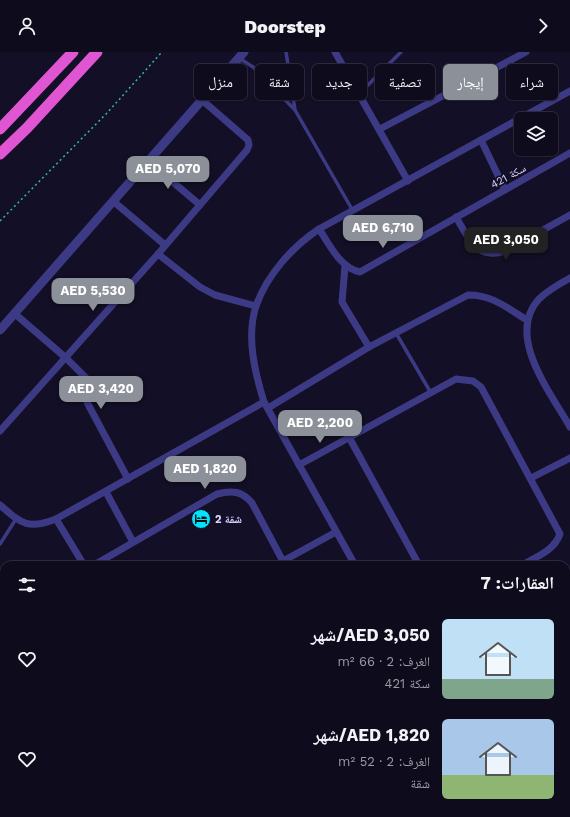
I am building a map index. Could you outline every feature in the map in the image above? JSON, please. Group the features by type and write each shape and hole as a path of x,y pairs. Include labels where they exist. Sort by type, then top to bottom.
{"highway":[{"path":"0,129 74,52"},
{"path":"0,154 27,128 97,52"}],"street":[{"path":"335,52 342,64"},
{"path":"380,129 526,52"},
{"path":"233,64 241,55"},
{"path":"353,561 266,405 256,376 254,358 252,331 256,306 266,286 285,258 301,241 319,229 570,91"},
{"path":"0,330 202,100 248,140 249,145 200,205 0,431"},
{"path":"363,100 408,181"},
{"path":"481,140 505,190"},
{"name":"سكة 421","path":"345,266 360,272 570,154"},
{"path":"148,161 200,205"},
{"path":"113,201 165,245"},
{"path":"456,217 474,246 480,251 496,254 505,251 570,215"},
{"path":"319,229 345,266 342,302 370,347"},
{"path":"158,254 200,287 215,296 256,306"},
{"path":"570,278 547,292 538,300 528,320 527,347 534,363 570,427"},
{"path":"0,505 23,524 32,526 42,525 56,519 266,405 396,332 468,295 482,295 492,298 528,320"},
{"path":"14,313 66,358 93,385 94,389 88,402 88,406 128,479"},
{"path":"299,465 432,394 456,379 473,381 481,387 560,534 553,548 529,561"},
{"path":"350,438 418,561"},
{"path":"531,478 570,458"},
{"path":"101,561 217,494 229,491 239,492 247,497 252,503 283,561"},
{"path":"106,492 133,542"},
{"path":"56,519 82,561"},
{"path":"287,561 336,532"}],"lane":[{"path":"286,52 295,110"},
{"path":"367,86 401,52"},
{"path":"241,55 295,110 353,211"},
{"path":"396,332 432,394"},
{"path":"0,544 16,519"}],"path":[{"path":"0,221 106,113 162,52"}],"place":[{"name":"شقة 2","path":"201,519"}]}
